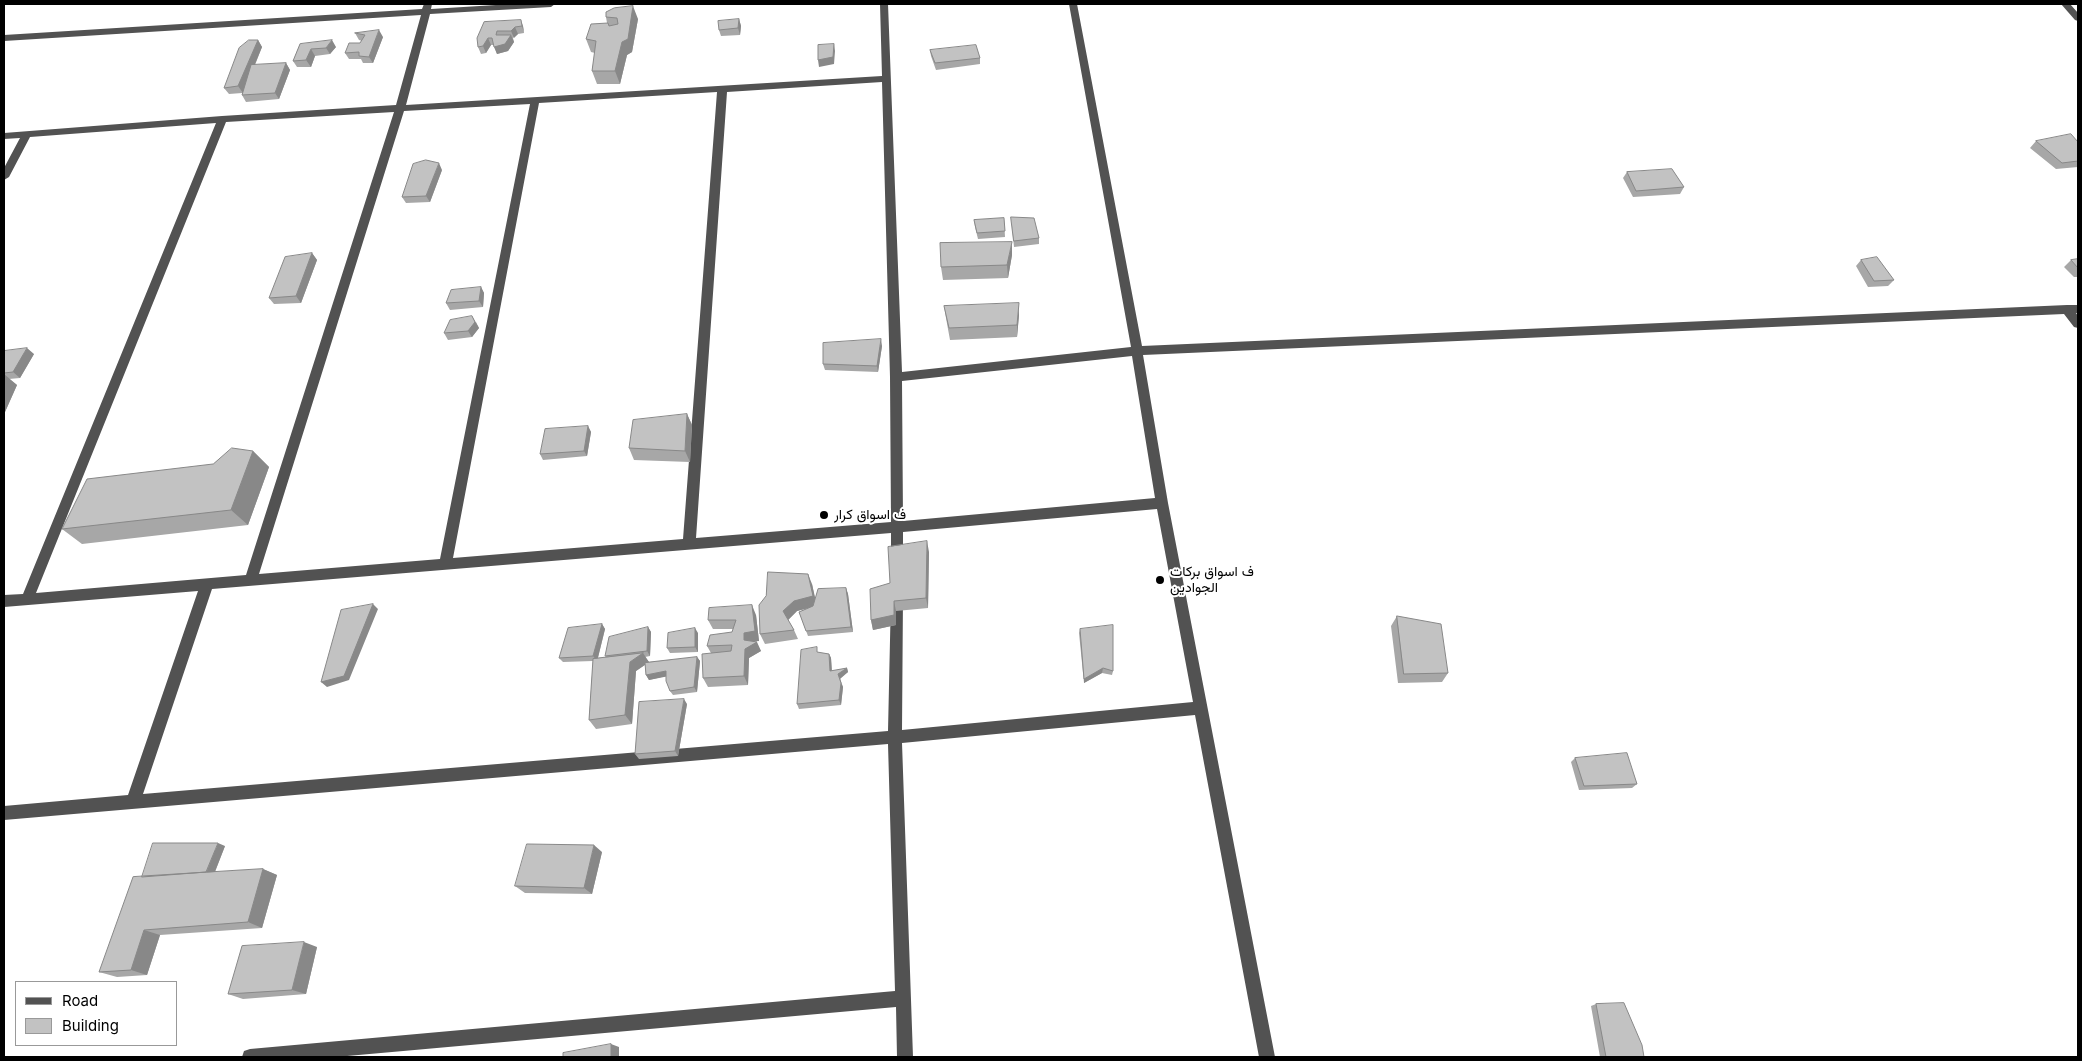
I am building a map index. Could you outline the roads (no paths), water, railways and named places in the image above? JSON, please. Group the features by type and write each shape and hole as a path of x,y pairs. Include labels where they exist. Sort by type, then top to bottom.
{"street":[{"path":"4,38 427,8 551,4"},
{"path":"884,4 896,377 898,527 895,737 905,1057"},
{"path":"1073,4 1137,351 1162,503 1267,1057"},
{"path":"2064,4 2078,18"},
{"path":"251,580 400,109 427,8"},
{"path":"4,136 222,119 886,79"},
{"path":"689,543 722,90"},
{"path":"446,564 535,100"},
{"path":"26,599 222,119"},
{"path":"4,177 26,135"},
{"path":"896,377 1137,351 2073,309 2078,324"},
{"path":"4,601 898,527 1162,503"},
{"path":"132,802 207,584"},
{"path":"4,813 895,737 1201,708"},
{"path":"250,1057 903,998"}],"place":[{"name":"ف اسواق كرار","path":"824,515"},
{"name":"ف اسواق بركات الجوادين","path":"1160,580"}]}
